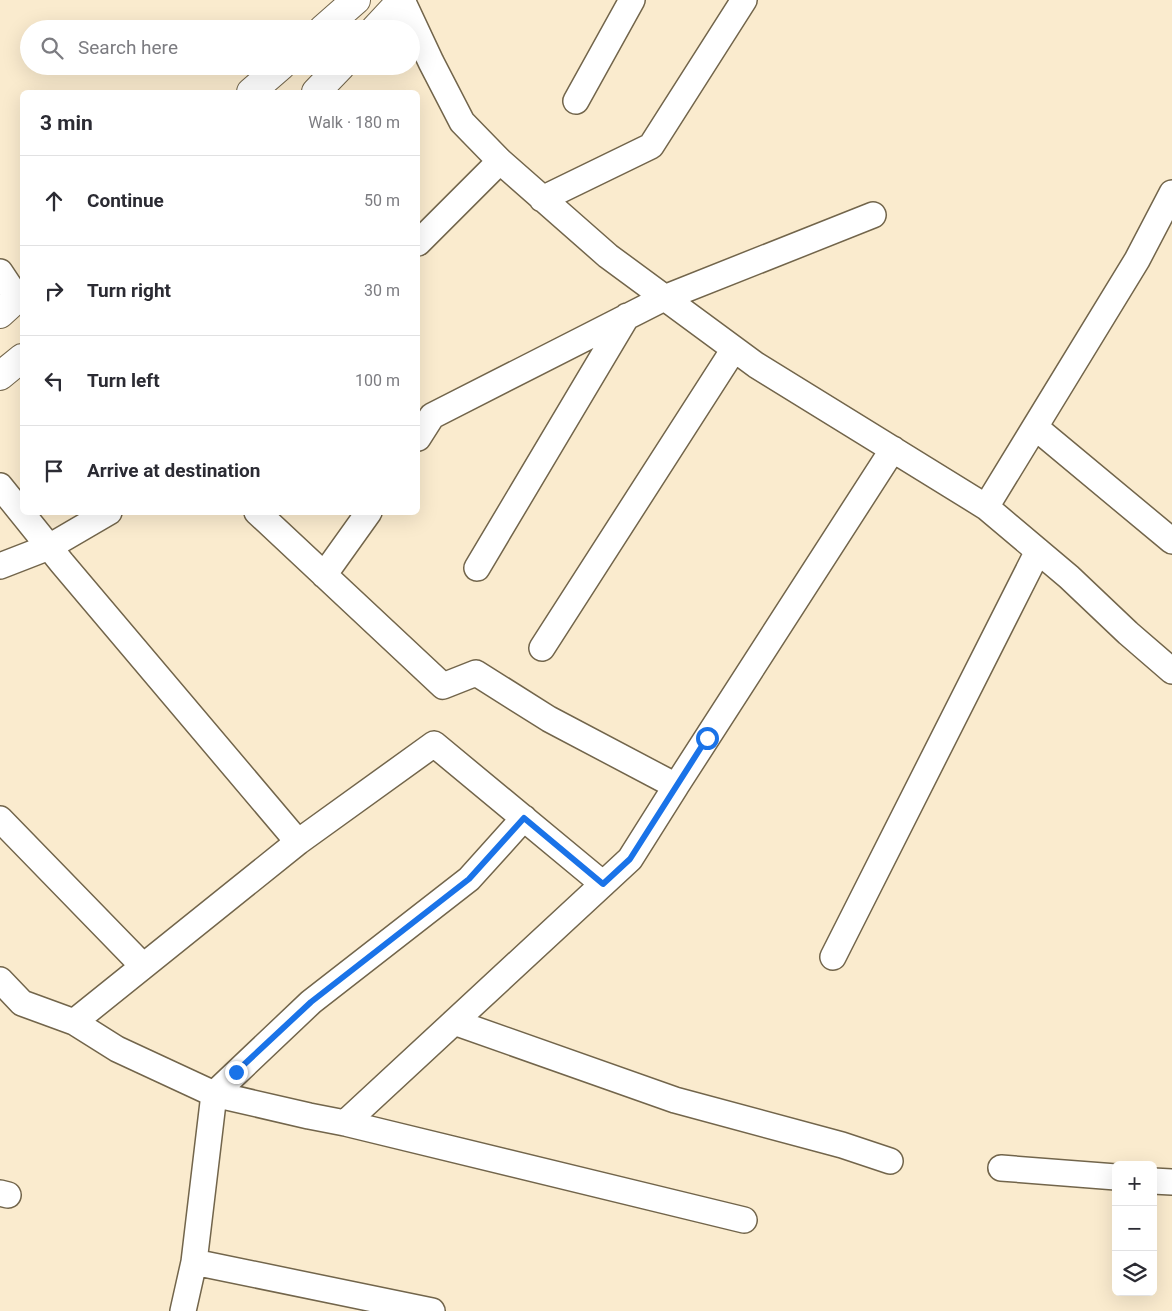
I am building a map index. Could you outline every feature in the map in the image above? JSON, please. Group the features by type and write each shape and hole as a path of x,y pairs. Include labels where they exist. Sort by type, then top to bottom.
{"main road":[{"path":"333,20 356,0"},
{"path":"383,20 402,0"},
{"path":"253,90 271,75"},
{"path":"318,90 332,75"},
{"path":"0,376 20,360"}],"street":[{"path":"402,0 411,20"},
{"path":"576,101 632,0"},
{"path":"542,199 651,146 744,0"},
{"path":"420,38 462,122 500,161 608,256 756,365 986,507 1069,577 1128,633 1172,671"},
{"path":"420,241 500,161"},
{"path":"986,507 1137,260 1172,193"},
{"path":"420,435 432,416 664,298 873,215"},
{"path":"0,272 13,302"},
{"path":"476,568 627,316"},
{"path":"542,648 734,349"},
{"path":"1035,426 1172,541"},
{"path":"345,1123 630,859 893,449"},
{"path":"0,486 20,511"},
{"path":"23,515 298,842"},
{"path":"0,566 49,547 104,515"},
{"path":"260,515 443,686 476,673 549,719 676,786"},
{"path":"324,575 367,515"},
{"path":"833,957 1038,551"},
{"path":"74,1022 298,842 434,744 603,884"},
{"path":"0,818 143,966"},
{"path":"183,1311 194,1262 214,1094 311,1002 469,879 524,818"},
{"path":"0,980 22,1003 74,1022 117,1049 214,1094 345,1123 744,1220"},
{"path":"454,1022 676,1100 842,1145 890,1161"},
{"path":"1001,1168 1112,1178"},
{"path":"1157,1180 1172,1182"},
{"path":"194,1262 432,1311"}],"route":[{"path":"236,1072 311,1002 469,879 524,818 603,884 630,859 707,738"}]}
